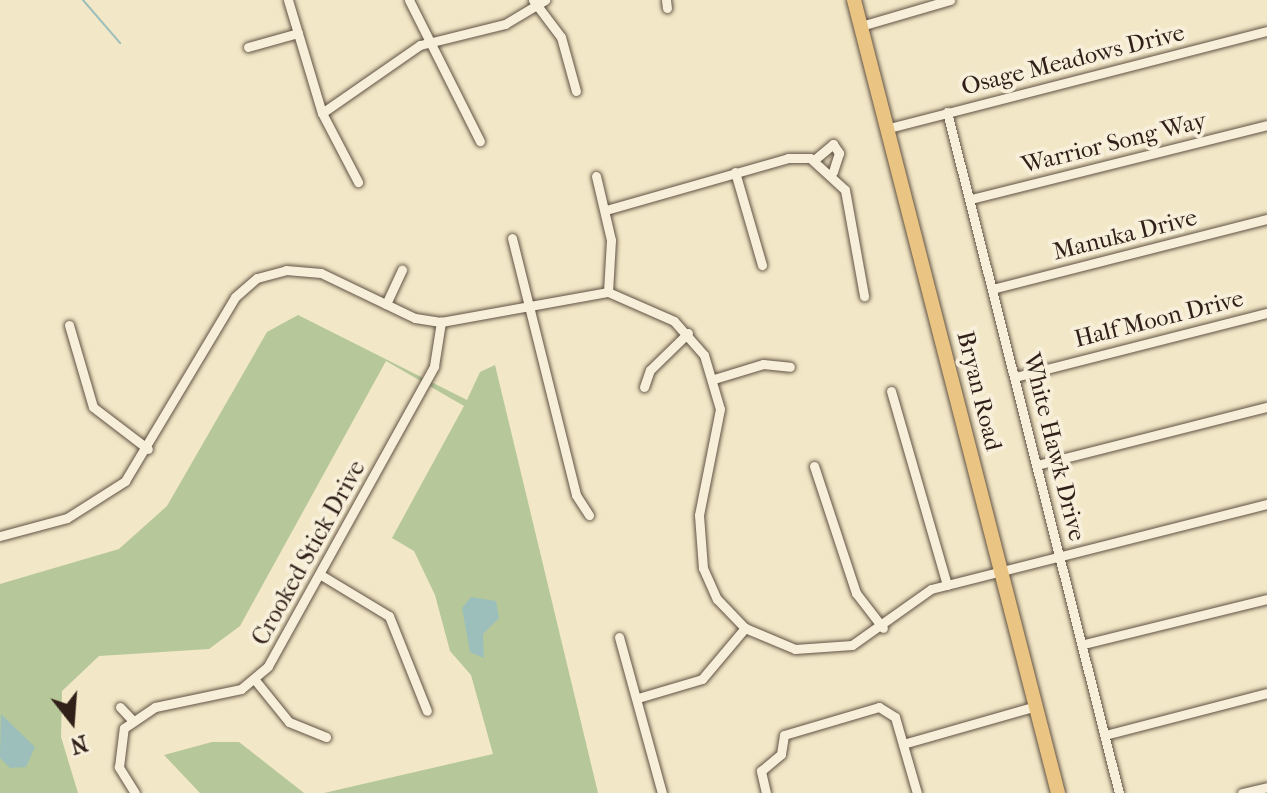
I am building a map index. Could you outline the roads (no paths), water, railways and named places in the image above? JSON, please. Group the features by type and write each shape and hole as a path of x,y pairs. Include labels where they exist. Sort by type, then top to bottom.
{"main road":[{"name":"Bryan Road","path":"854,0 1058,793"}],"street":[{"path":"288,0 322,113 358,182"},
{"path":"409,0 433,41 480,141"},
{"path":"861,26 950,0"},
{"path":"322,113 433,41 505,24 539,2 561,37 576,91"},
{"name":"Osage Meadows Drive","path":"889,128 1267,31"},
{"path":"248,47 298,33"},
{"name":"White Hawk Drive","path":"947,112 1084,644 1119,793"},
{"name":"Warrior Song Way","path":"971,199 1267,125"},
{"path":"814,160 833,144 839,153 833,172"},
{"path":"606,210 794,156 814,160 833,172 849,205 864,296"},
{"path":"735,172 762,265"},
{"path":"596,176 606,210 608,292"},
{"name":"Manuka Drive","path":"992,289 1267,219"},
{"path":"512,238 525,307 576,495 589,515"},
{"path":"0,536 100,502 148,449 235,297 257,278 305,269 386,304 441,322 608,292 646,303 688,333 714,379 720,420 699,515 699,552 717,599 745,628 773,644 821,651 883,628 918,597 947,585 1267,504"},
{"path":"386,304 402,269"},
{"name":"Half Moon Drive","path":"1015,377 1267,313"},
{"name":"Crooked Stick Drive","path":"132,720 255,680 321,575 434,366 441,322"},
{"path":"69,325 93,407 148,449"},
{"path":"644,387 650,370 688,333"},
{"path":"714,379 763,364 790,367"},
{"path":"891,391 947,585"},
{"path":"1037,465 1267,407"},
{"path":"814,466 856,593 883,628"},
{"path":"321,575 389,616 427,711"},
{"path":"1084,644 1267,599"},
{"path":"638,698 702,679 745,628"},
{"path":"619,637 662,793"},
{"path":"255,680 289,722 326,737"},
{"path":"1105,735 1267,693"},
{"path":"903,744 1036,706"},
{"path":"120,707 132,720 118,747 119,767 135,793"},
{"path":"766,793 761,771 781,754 781,739 879,707 893,713 917,793"},
{"path":"1242,793 1267,787"}],"water":[{"path":"471,597 496,601 499,618 483,634 484,658 470,652 462,608"},
{"path":"1,714 35,747 26,767 10,768 0,758"}],"waterway":[{"path":"83,0 120,43"}]}
